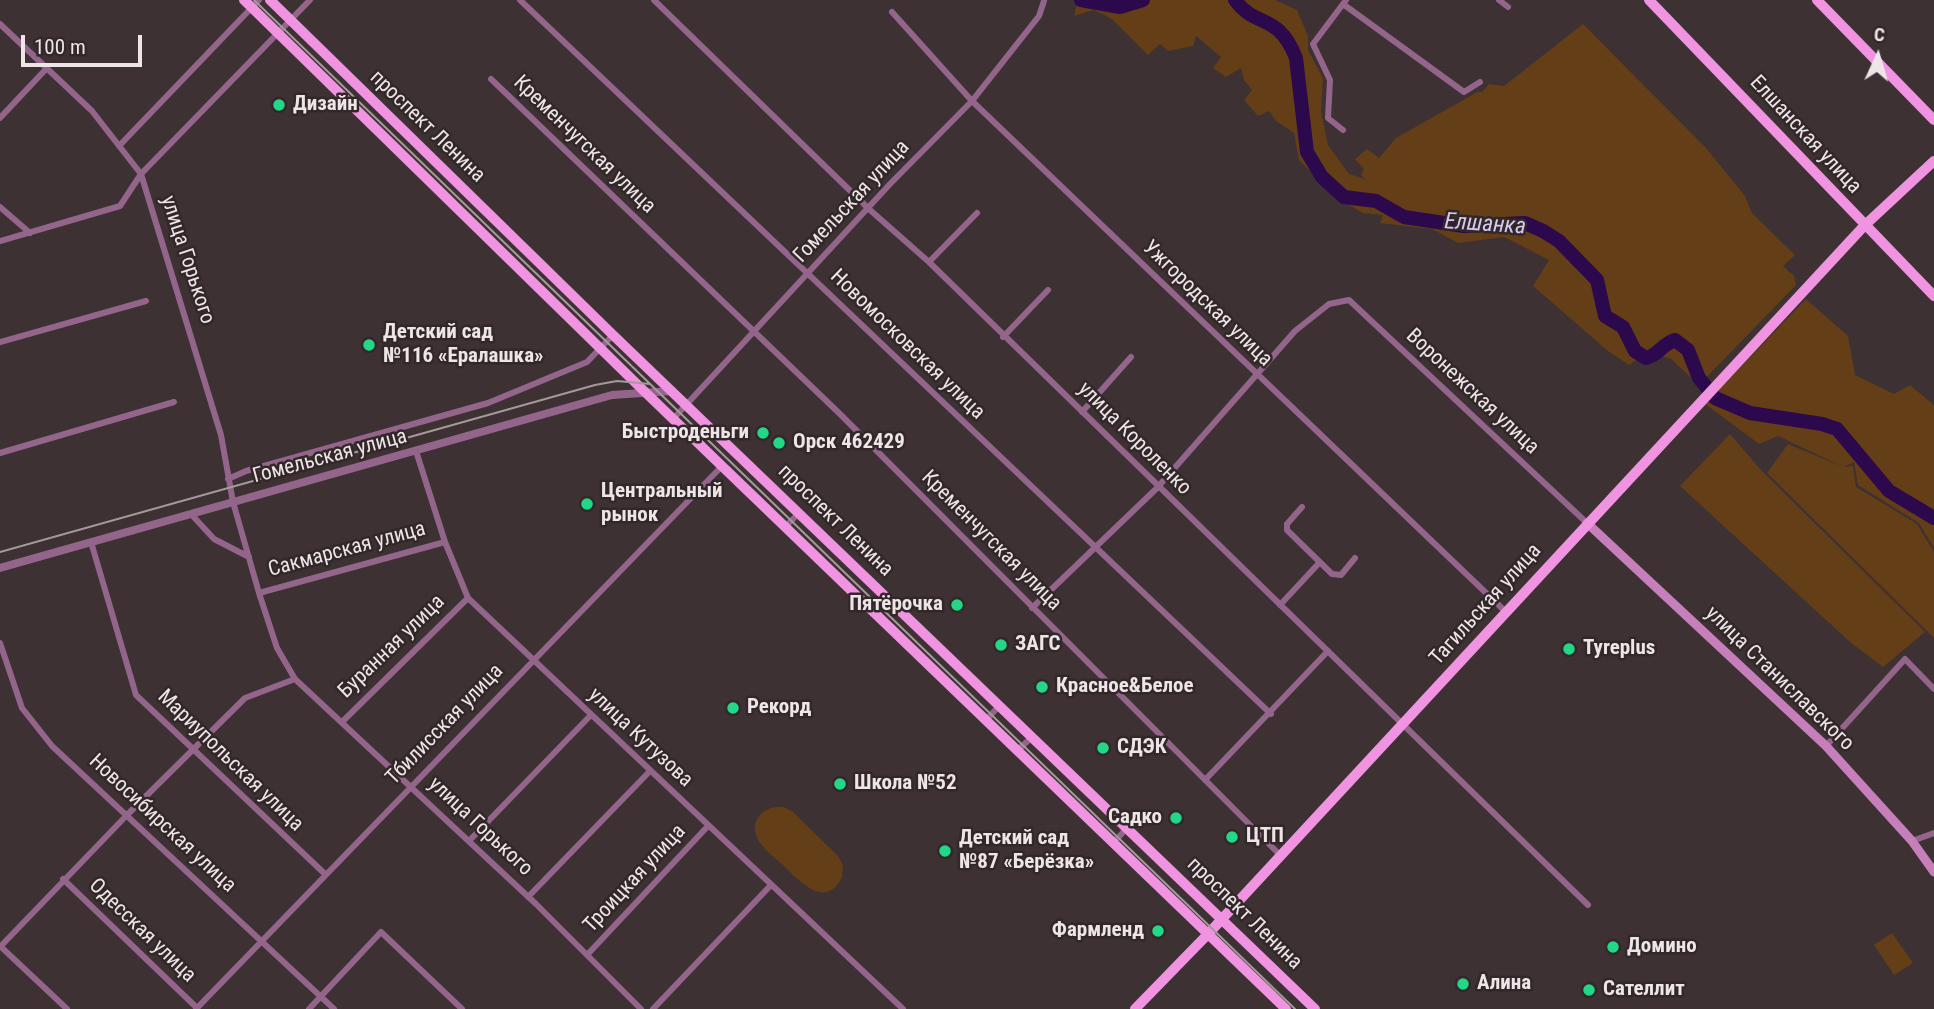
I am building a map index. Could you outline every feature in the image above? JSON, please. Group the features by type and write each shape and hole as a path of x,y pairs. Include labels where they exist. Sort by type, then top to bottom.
{"main road":[{"name":"проспект Ленина","path":"270,0 613,335 1315,1009"},
{"name":"Елшанская улица","path":"1649,0 1683,32 1864,226 1934,296"},
{"path":"1817,0 1934,120"},
{"name":"проспект Ленина","path":"252,2 279,33 722,467 1020,749 1286,1009"},
{"name":"Тагильская улица","path":"1135,1009 1507,613 1587,523 1864,226 1934,161"},
{"name":"улица Станиславского","path":"1587,523 1826,746 1912,841 1934,872"}],"street":[{"path":"0,241 120,206 141,174 310,0"},
{"name":"Новомосковская улица","path":"520,0 1093,548 1271,714"},
{"name":"улица Короленко","path":"654,0 870,210 929,262 1003,338 1588,905"},
{"path":"1499,0 1508,7"},
{"name":"Гомельская улица","path":"674,418 870,210 890,184 972,101 1039,16 1044,1"},
{"path":"119,146 252,2"},
{"path":"1343,130 1328,118 1330,80 1313,44 1345,2 1464,92 1480,82"},
{"name":"Ужгородская улица","path":"892,12 972,101 1256,376 1507,613"},
{"name":"улица Горького","path":"0,24 92,111 141,174 198,351 221,435 233,502 259,593 277,648 295,679 528,897 641,1009"},
{"path":"0,118 47,68"},
{"name":"Кременчугская улица","path":"491,79 754,334 841,414 1280,856"},
{"path":"411,162 422,150"},
{"path":"0,207 30,233"},
{"path":"929,262 977,213"},
{"path":"1003,338 1048,290"},
{"name":"Воронежская улица","path":"1256,376 1296,331 1329,304 1349,300 1587,523"},
{"path":"0,342 146,301"},
{"name":"Гомельская улица","path":"228,479 246,471 488,403 586,362 613,335"},
{"path":"1082,412 1131,357"},
{"path":"1032,608 1157,488 1256,376"},
{"name":"Гомельская улица","path":"0,568 612,395 672,391"},
{"path":"0,453 174,402"},
{"name":"улица Кутузова","path":"416,451 445,542 467,598 903,1009"},
{"name":"Тбилисская улица","path":"196,1009 722,467"},
{"path":"1302,507 1287,524 1287,530 1332,574 1340,575 1355,558"},
{"path":"785,527 799,513"},
{"path":"191,514 214,539 249,557"},
{"name":"Мариупольская улица","path":"92,542 136,695 193,752 325,874"},
{"name":"Сакмарская улица","path":"259,593 445,542"},
{"path":"1280,605 1320,562"},
{"name":"Буранная улица","path":"342,722 467,598"},
{"path":"906,642 920,629"},
{"name":"Новосибирская улица","path":"0,643 22,708 39,731 334,1009"},
{"path":"1205,780 1271,714 1328,651"},
{"path":"1826,746 1905,659 1934,689"},
{"path":"67,1009 0,946 63,879 245,698 295,679"},
{"path":"987,719 1000,705"},
{"path":"469,841 590,716"},
{"path":"1020,749 1032,737"},
{"path":"528,897 649,772"},
{"name":"Троицкая улица","path":"587,956 708,826"},
{"path":"1114,842 1127,828"},
{"path":"1912,841 1934,833"},
{"name":"Одесская улица","path":"63,879 196,1009"},
{"path":"653,1009 771,885"},
{"path":"309,1009 382,932 462,1009"}],"shaded area":[{"path":"1078,0 1275,0 1297,10 1308,36 1308,50 1323,78 1321,112 1328,145 1349,174 1365,179 1361,175 1364,169 1355,159 1367,149 1379,158 1396,138 1479,91 1482,92 1489,84 1504,86 1583,24 1706,148 1745,196 1752,213 1795,255 1783,266 1794,276 1796,285 1699,385 1671,359 1648,352 1629,365 1608,351 1533,286 1549,260 1504,237 1458,243 1432,229 1380,223 1383,215 1363,213 1337,198 1299,160 1294,133 1276,121 1269,111 1258,116 1244,100 1252,90 1244,80 1241,68 1226,77 1213,68 1221,57 1196,36 1193,46 1168,51 1160,44 1148,55 1112,19 1094,10 1074,16"},
{"path":"1806,299 1848,336 1855,375 1894,394 1910,385 1934,405 1934,548 1919,523 1858,485 1854,462 1843,467 1778,436 1759,444 1705,404"},
{"path":"1730,434 1762,471 1925,632 1883,667 1850,642 1680,486"},
{"path":"1788,444 1843,467 1853,466 1856,487 1917,524 1934,552 1934,638 1767,473"},
{"path":"783,807 792,811 838,856 843,865 842,877 828,892 820,892 804,884 759,841 755,830 757,819 771,808"},
{"path":"1892,933 1913,963 1894,975 1874,945"}],"waterway":[{"name":"Елшанка","path":"1081,0 1120,7 1143,0"},
{"name":"Елшанка","path":"1235,0 1251,15 1274,27 1289,43 1296,58 1307,152 1322,177 1344,197 1376,201 1404,217 1464,226 1525,223 1543,231 1559,241 1597,280 1605,316 1623,327 1635,351 1646,358 1675,340 1688,350 1699,378 1715,398 1750,413 1822,424 1837,429 1889,491 1934,518"}],"tram line":[{"path":"254,0 1295,1009"},
{"path":"0,552 595,385 617,381 650,384"}],"place":[{"name":"Дизайн","path":"279,105"},
{"name":"Детский сад №116 «Ералашка»","path":"369,345"},
{"name":"Быстроденьги","path":"763,433"},
{"name":"Орск 462429","path":"779,443"},
{"name":"Центральный рынок","path":"587,504"},
{"name":"Пятёрочка","path":"957,605"},
{"name":"ЗАГС","path":"1001,645"},
{"name":"Tyreplus","path":"1569,649"},
{"name":"Красное&Белое","path":"1042,687"},
{"name":"Рекорд","path":"733,708"},
{"name":"СДЭК","path":"1103,748"},
{"name":"Школа №52","path":"840,784"},
{"name":"Садко","path":"1176,818"},
{"name":"ЦТП","path":"1232,837"},
{"name":"Детский сад №87 «Берёзка»","path":"945,851"},
{"name":"Фармленд","path":"1158,931"},
{"name":"Домино","path":"1613,947"},
{"name":"Алина","path":"1463,984"},
{"name":"Сателлит","path":"1589,990"}]}
